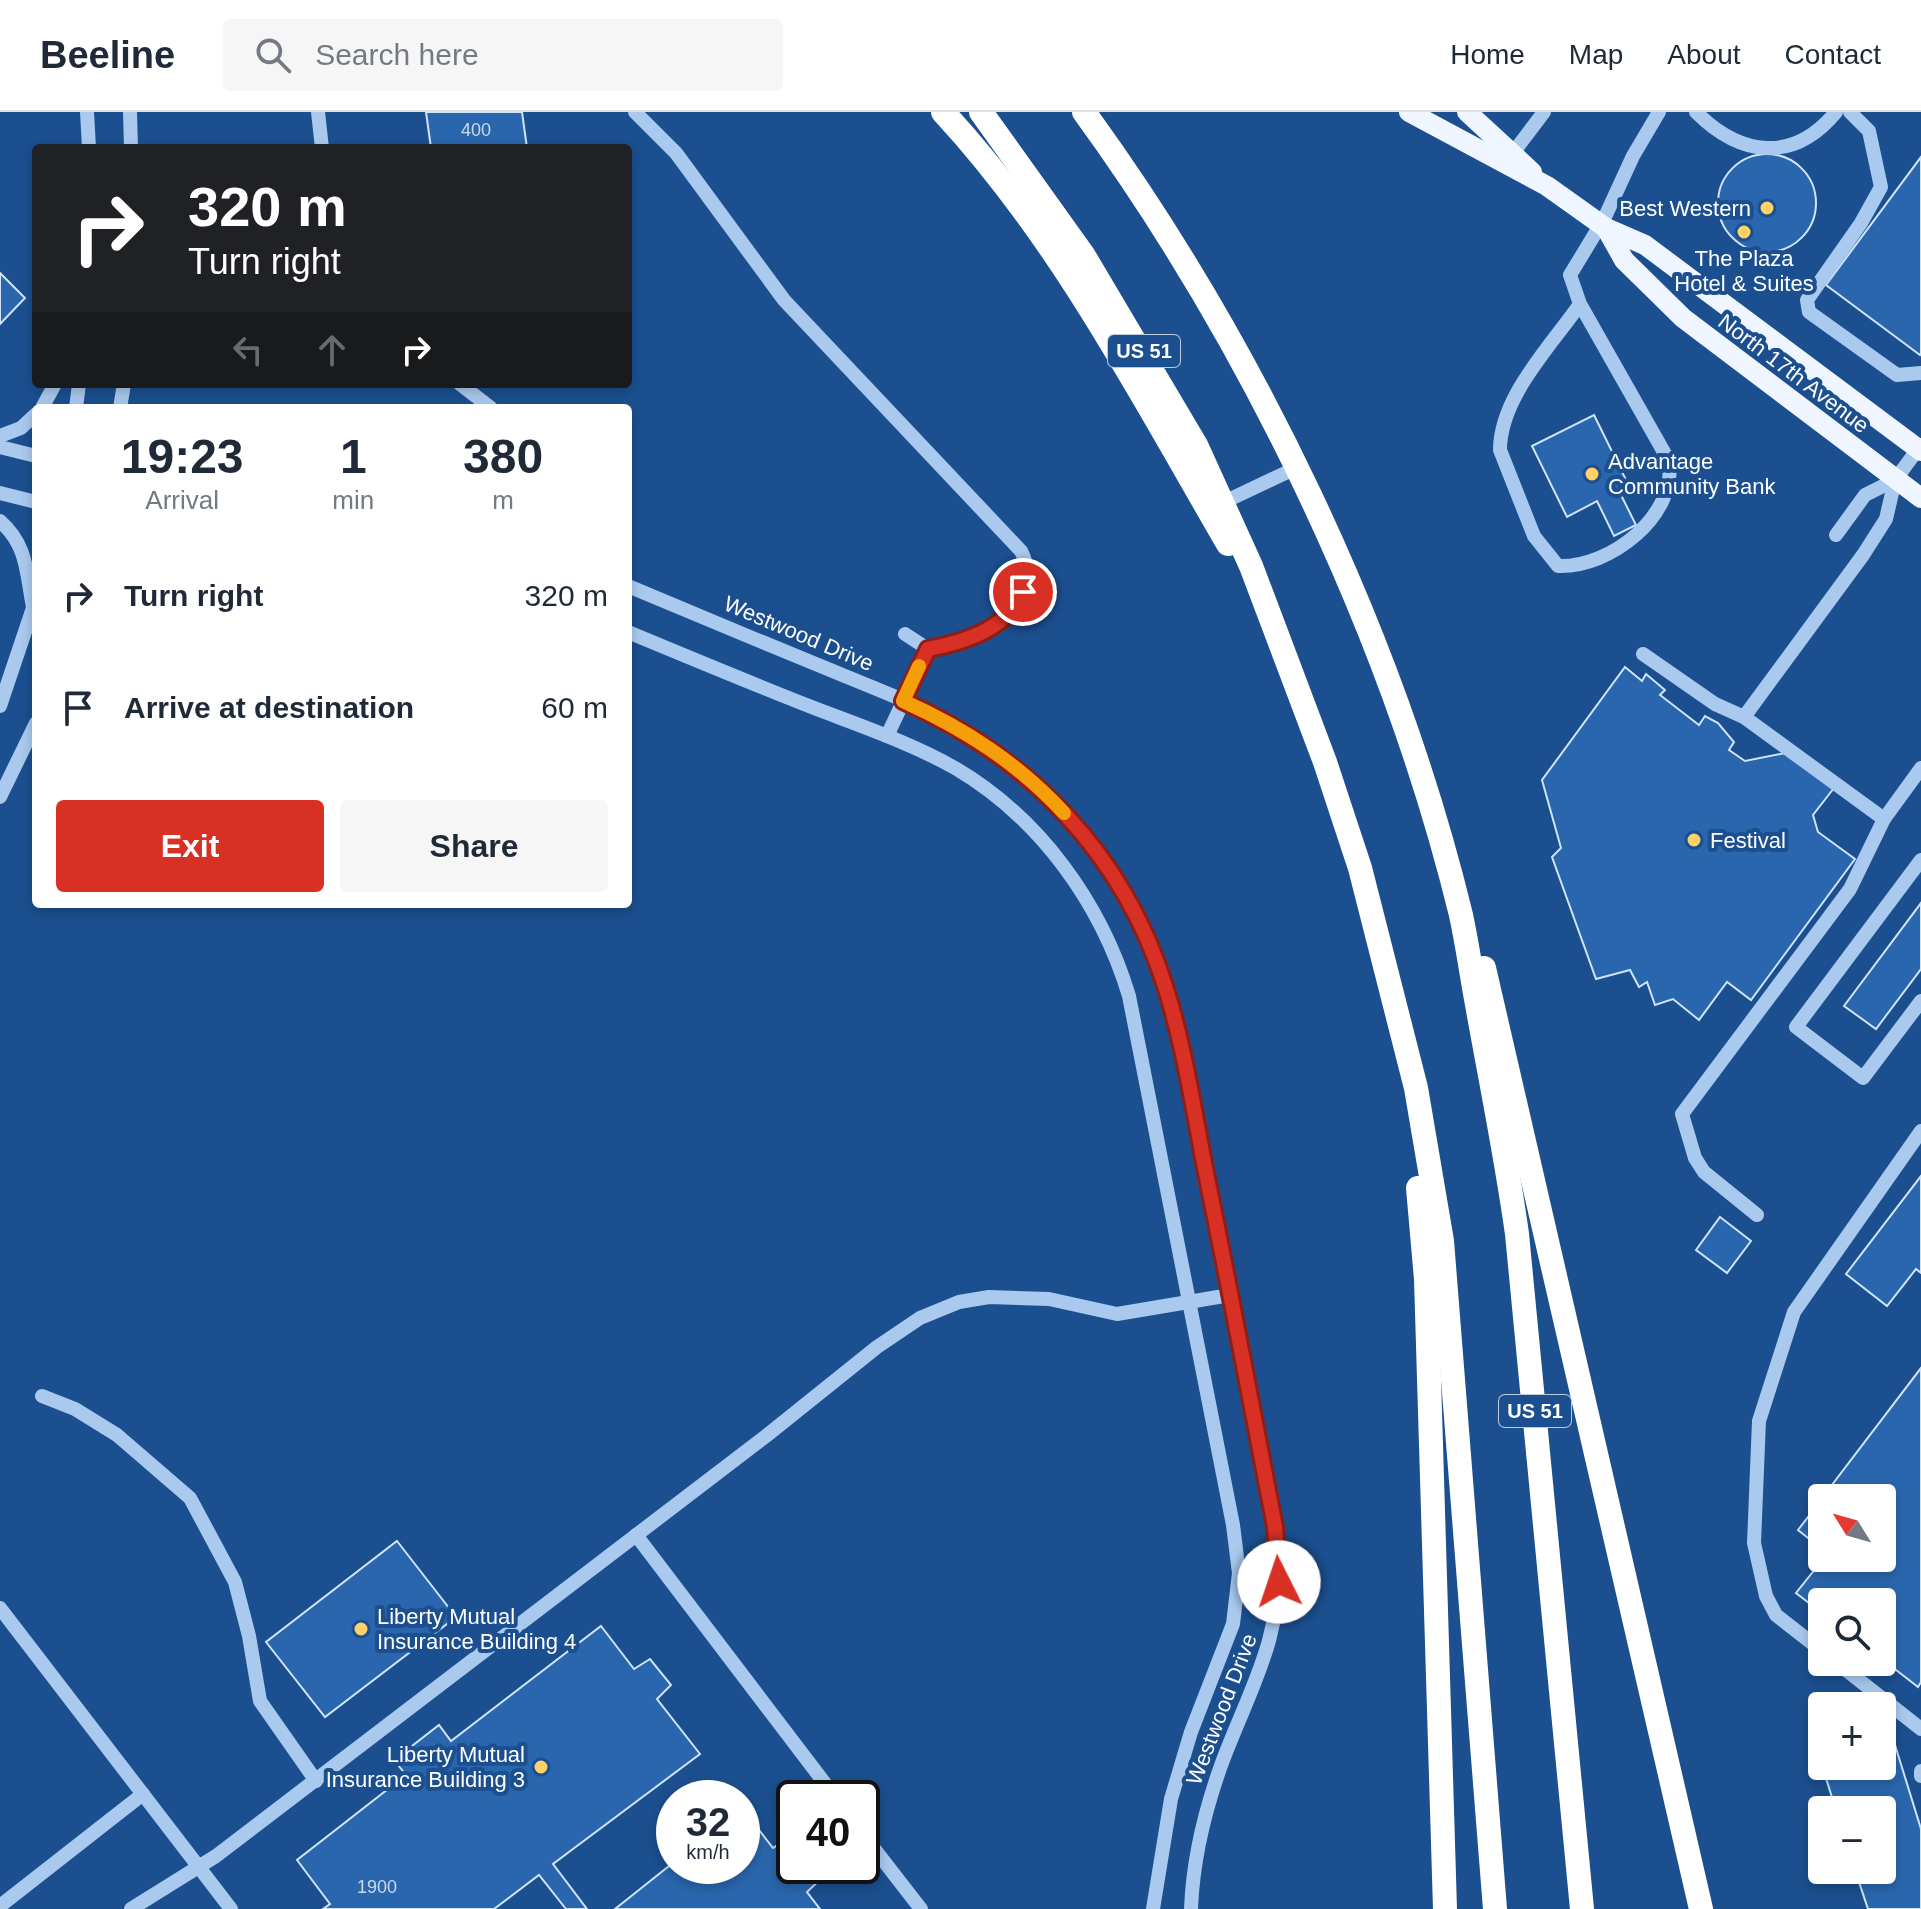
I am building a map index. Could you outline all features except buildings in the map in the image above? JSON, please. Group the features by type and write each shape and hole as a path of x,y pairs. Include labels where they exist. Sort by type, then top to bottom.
{"highway":[{"path":"943,112 1016,200 1102,330 1268,612"},
{"name":"US 51","path":"981,112 1112,300 1179,414 1224,502 1350,834 1422,1119 1447,1279 1495,1909"},
{"name":"US 51","path":"1084,112 1199,290 1296,468 1393,698 1461,916 1501,1125 1517,1234 1582,1909"},
{"path":"1461,916 1484,967 1494,1004 1701,1909"},
{"path":"1391,987 1424,1246 1445,1909"}],"main road":[{"name":"North 17th Avenue","path":"1409,112 1547,186 1603,226 1637,240 1660,255 1920,448"},
{"name":"North 17th Avenue","path":"1467,112 1547,186"},
{"name":"North 17th Avenue","path":"1603,226 1624,260 1683,318 1921,498"}],"street":[{"path":"87,112 89,144"},
{"path":"130,112 131,144"},
{"path":"318,112 322,144"},
{"path":"635,112 676,153 784,300 1021,551 1025,581 1011,612 974,636 928,649 887,736"},
{"path":"1513,153 1544,112"},
{"path":"1580,304 1522,387 1500,435 1500,450 1534,536 1558,566 1629,545 1653,517 1671,475 1669,461 1580,304 1571,282 1571,270 1603,226 1638,145 1659,112"},
{"path":"1696,112 1729,139 1762,148 1802,140 1836,112"},
{"path":"1850,112 1869,131 1881,187 1861,223 1807,300 1809,312 1897,375 1921,373"},
{"path":"465,388 486,404"},
{"path":"0,436 21,428 32,418"},
{"path":"0,447 32,455"},
{"path":"1836,535 1865,495 1895,480 1920,448"},
{"path":"1224,502 1296,468"},
{"path":"1744,717 1863,555 1890,510 1895,480"},
{"path":"0,493 32,501"},
{"path":"0,521 17,538 26,556 32,587"},
{"name":"Westwood Drive","path":"632,588 903,701 976,737 1040,789 1091,845 1132,906 1170,1002 1275,1527 1279,1593 1269,1649 1222,1764 1199,1834 1191,1909"},
{"path":"0,706 32,612"},
{"name":"Westwood Drive","path":"632,634 887,736 957,769 1010,809 1055,855 1090,906 1114,953 1129,996 1233,1525 1239,1573 1230,1639 1191,1732 1171,1799 1153,1909"},
{"path":"905,634 928,649"},
{"path":"1643,654 1715,704 1744,717 1884,819"},
{"path":"0,797 32,731"},
{"path":"1757,1215 1704,1172 1695,1158 1682,1114 1850,889 1884,819 1921,768"},
{"path":"1921,860 1796,1027 1863,1078 1921,1001"},
{"path":"1808,1640 1776,1615 1766,1596 1754,1543 1759,1421 1794,1312 1921,1131"},
{"path":"131,1909 200,1867 316,1781 898,1331 938,1309 973,1299 1015,1296 1117,1314 1230,1295"},
{"path":"42,1396 75,1409 117,1435 175,1482 195,1505 239,1595 260,1701 316,1781"},
{"path":"636,1535 822,1780"},
{"path":"0,1608 231,1909"},
{"path":"1854,1676 1921,1729"},
{"path":"0,1906 143,1794"},
{"path":"880,1856 921,1909"}],"slow traffic":[{"path":"919,666 903,701 976,737 1015,767 1064,813"}],"place":[{"name":"Best Western","path":"1767,208"},
{"name":"The Plaza Hotel & Suites","path":"1744,232"},
{"name":"Advantage Community Bank","path":"1592,474"},
{"name":"Festival","path":"1694,840"},
{"name":"Liberty Mutual Insurance Building 4","path":"361,1629"},
{"name":"Liberty Mutual Insurance Building 3","path":"541,1767"}],"route":[{"path":"1023,592 1016,607 991,627 958,642 928,649 903,701 976,737 1048,796 1121,886 1151,946 1170,1002 1198,1130 1275,1527 1279,1582"}]}
